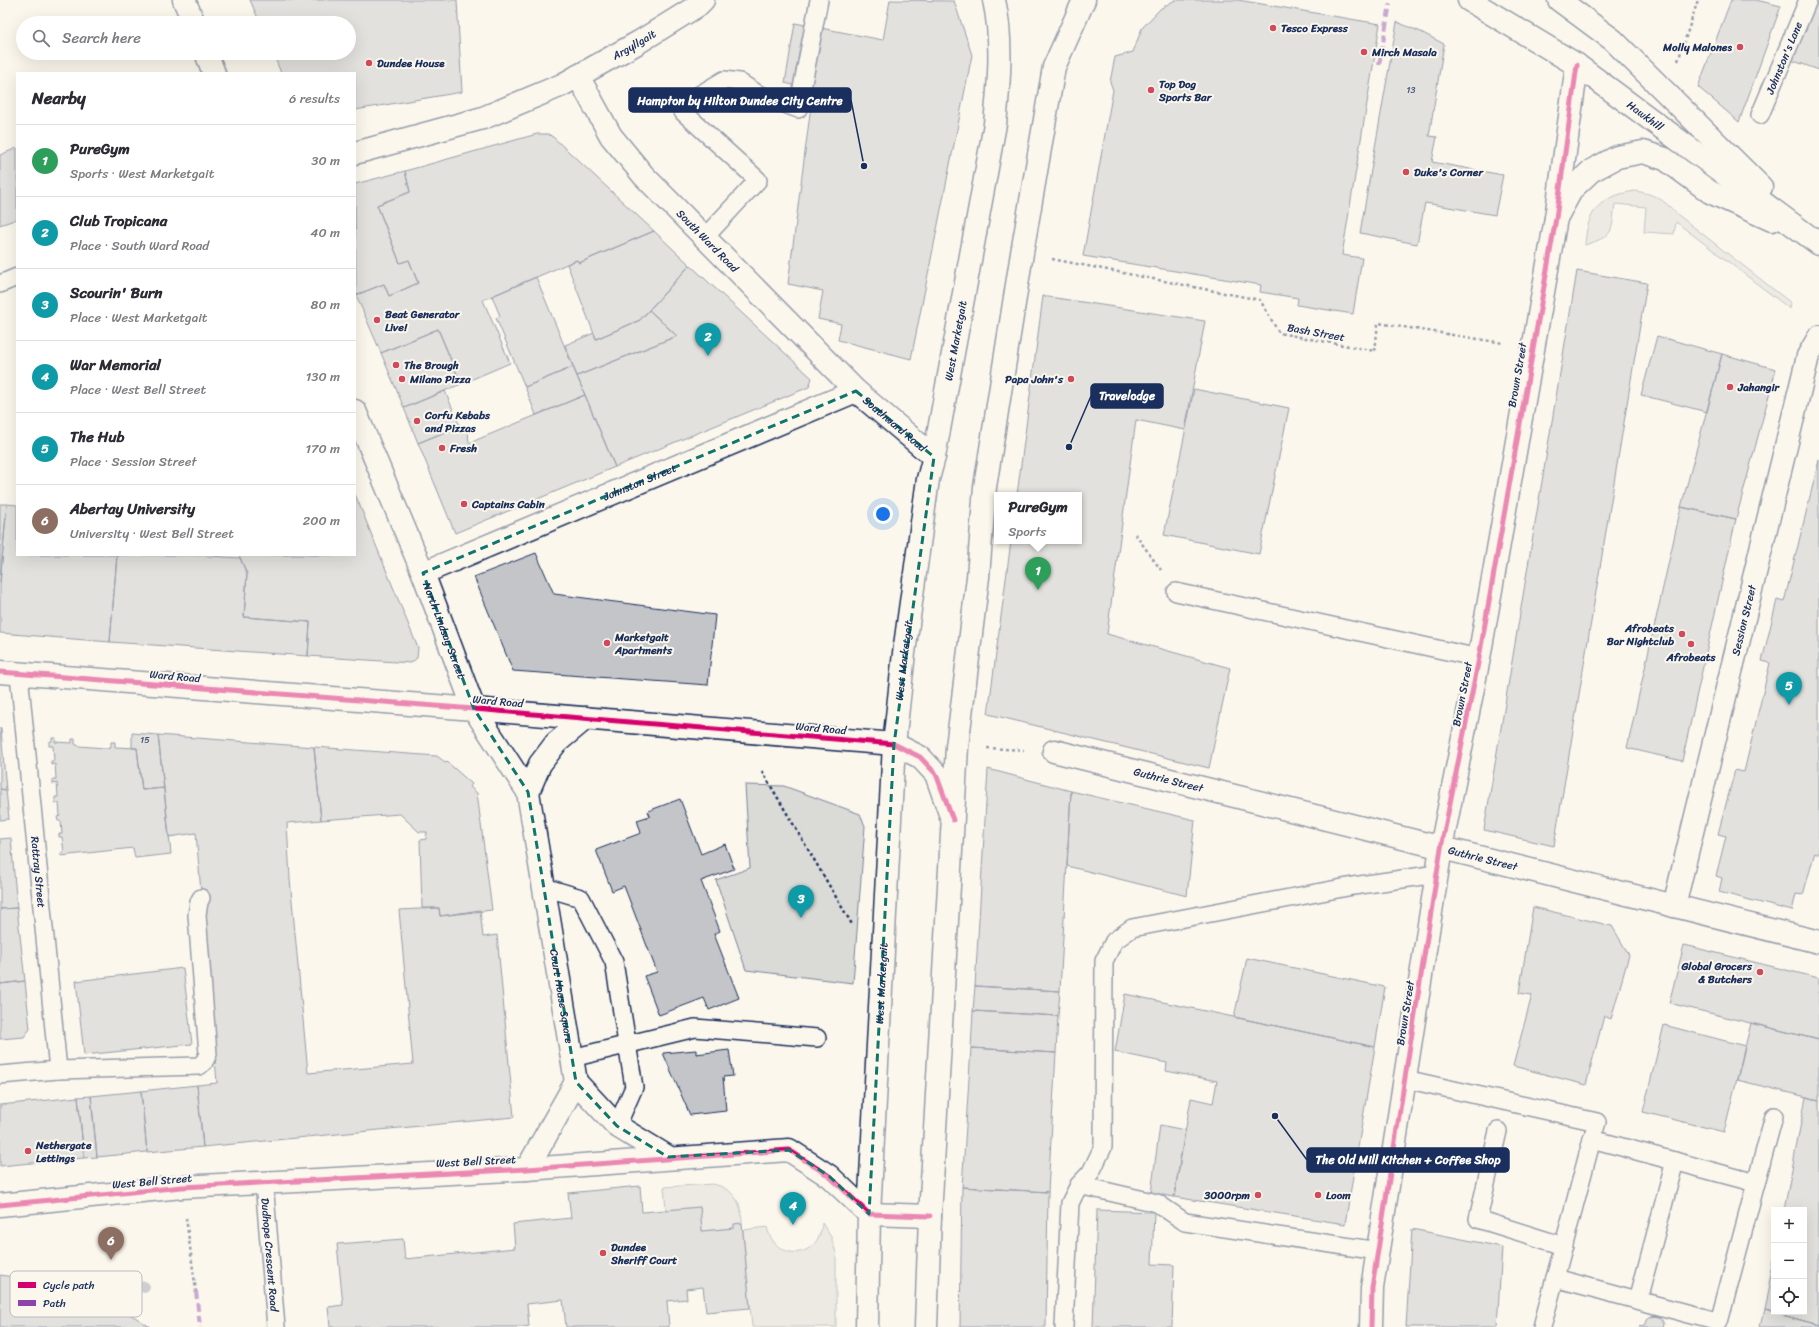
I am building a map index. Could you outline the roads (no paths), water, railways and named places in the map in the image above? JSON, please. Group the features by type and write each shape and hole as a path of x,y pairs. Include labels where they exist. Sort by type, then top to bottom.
{"street":[{"path":"184,0 191,16"},
{"name":"Argyllgait","path":"570,81 639,42 697,6 703,0"},
{"name":"West Marketgait","path":"867,1327 870,1214 894,744 928,479 934,457 996,124 999,84 999,48 994,0"},
{"path":"926,1327 930,1216 957,747 978,577 985,487 1022,253 1054,67 1084,0"},
{"name":"Hawkhill","path":"1469,0 1577,66 1817,242"},
{"path":"1559,0 1613,40 1817,242"},
{"path":"209,60 214,72"},
{"name":"Brown Street","path":"1371,1327 1372,1288 1441,848 1479,658 1532,348 1556,218 1577,66"},
{"path":"356,153 483,118 570,81"},
{"name":"South Ward Road","path":"570,81 610,136 644,176 856,391"},
{"path":"1556,218 1572,189 1591,171 1617,157 1643,152 1665,159 1710,192 1817,242"},
{"name":"Session Street","path":"1674,906 1808,356 1819,337"},
{"name":"Southward Road","path":"856,391 934,457"},
{"name":"Johnston Street","path":"423,573 856,391"},
{"name":"North Lindsay Street","path":"356,413 423,573 474,709"},
{"name":"Ward Road","path":"9,673 474,709 894,744 920,758 936,774 953,820"},
{"name":"Court House Square","path":"474,709 528,792 576,1082"},
{"path":"528,792 540,764 556,742 586,718"},
{"name":"Guthrie Street","path":"1054,751 1819,942"},
{"path":"576,1082 617,1126 668,1157"},
{"name":"West Bell Street","path":"527,1169 576,1082"},
{"name":"West Bell Street","path":"0,1205 182,1187 527,1169 668,1157 789,1150 829,1176 870,1214"},
{"path":"870,1214 930,1216"}],"lane":[{"path":"705,237 758,180 683,112 699,95 724,80 739,82 758,94 798,109 819,0"},
{"name":"Johnston's Lane","path":"1760,115 1808,0"},
{"path":"0,284 16,277"},
{"path":"1176,592 1479,658"},
{"name":"Rattray Street","path":"9,673 58,1070"},
{"path":"1064,1327 1070,1203 1079,1185 1091,1172 1103,1147 1104,961 1114,941 1132,928 1353,886 1437,874"},
{"path":"544,887 581,898 614,962 634,1087 617,1126"},
{"path":"0,1075 58,1070 200,1066 208,1054 197,915 201,898"},
{"path":"572,1058 695,1028 817,1038"},
{"path":"1405,1079 1597,1122 1542,1327"},
{"path":"1555,1278 1719,1322 1774,1116"},
{"path":"1498,1131 1478,1219 1564,1246"},
{"path":"1592,1139 1756,1183"},
{"path":"1638,1300 1675,1161"},
{"name":"Dudhope Crescent Road","path":"264,1182 276,1327"},
{"path":"1079,1185 1157,1203 1185,1222 1378,1251"}],"place":[{"name":"Tesco Express","path":"1273,28"},
{"name":"Molly Malones","path":"1740,47"},
{"name":"Mirch Masala","path":"1364,52"},
{"name":"Dundee House","path":"369,63"},
{"name":"Top Dog Sports Bar","path":"1151,90"},
{"name":"Hampton by Hilton Dundee City Centre","path":"864,166"},
{"name":"Duke's Corner","path":"1406,172"},
{"name":"Beat Generator Live!","path":"377,320"},
{"name":"Club Tropicana","path":"708,356"},
{"name":"The Brough","path":"396,365"},
{"name":"Milano Pizza","path":"402,379"},
{"name":"Papa John's","path":"1071,379"},
{"name":"Jahangir","path":"1730,387"},
{"name":"Corfu Kebabs and Pizzas","path":"417,421"},
{"name":"Travelodge","path":"1069,447"},
{"name":"Fresh","path":"442,448"},
{"name":"Captains Cabin","path":"464,504"},
{"name":"PureGym","path":"1038,590"},
{"name":"Afrobeats Bar Nightclub","path":"1682,634"},
{"name":"Marketgait Apartments","path":"607,643"},
{"name":"Afrobeats","path":"1691,644"},
{"name":"The Hub","path":"1789,705"},
{"name":"Scourin' Burn","path":"801,918"},
{"name":"Global Grocers & Butchers","path":"1760,972"},
{"name":"The Old Mill Kitchen + Coffee Shop","path":"1275,1116"},
{"name":"Nethergate Lettings","path":"28,1151"},
{"name":"3000rpm","path":"1258,1195"},
{"name":"Loom","path":"1318,1195"},
{"name":"War Memorial","path":"793,1225"},
{"name":"Dundee Sheriff Court","path":"603,1253"},
{"name":"Abertay University","path":"111,1260"}]}
